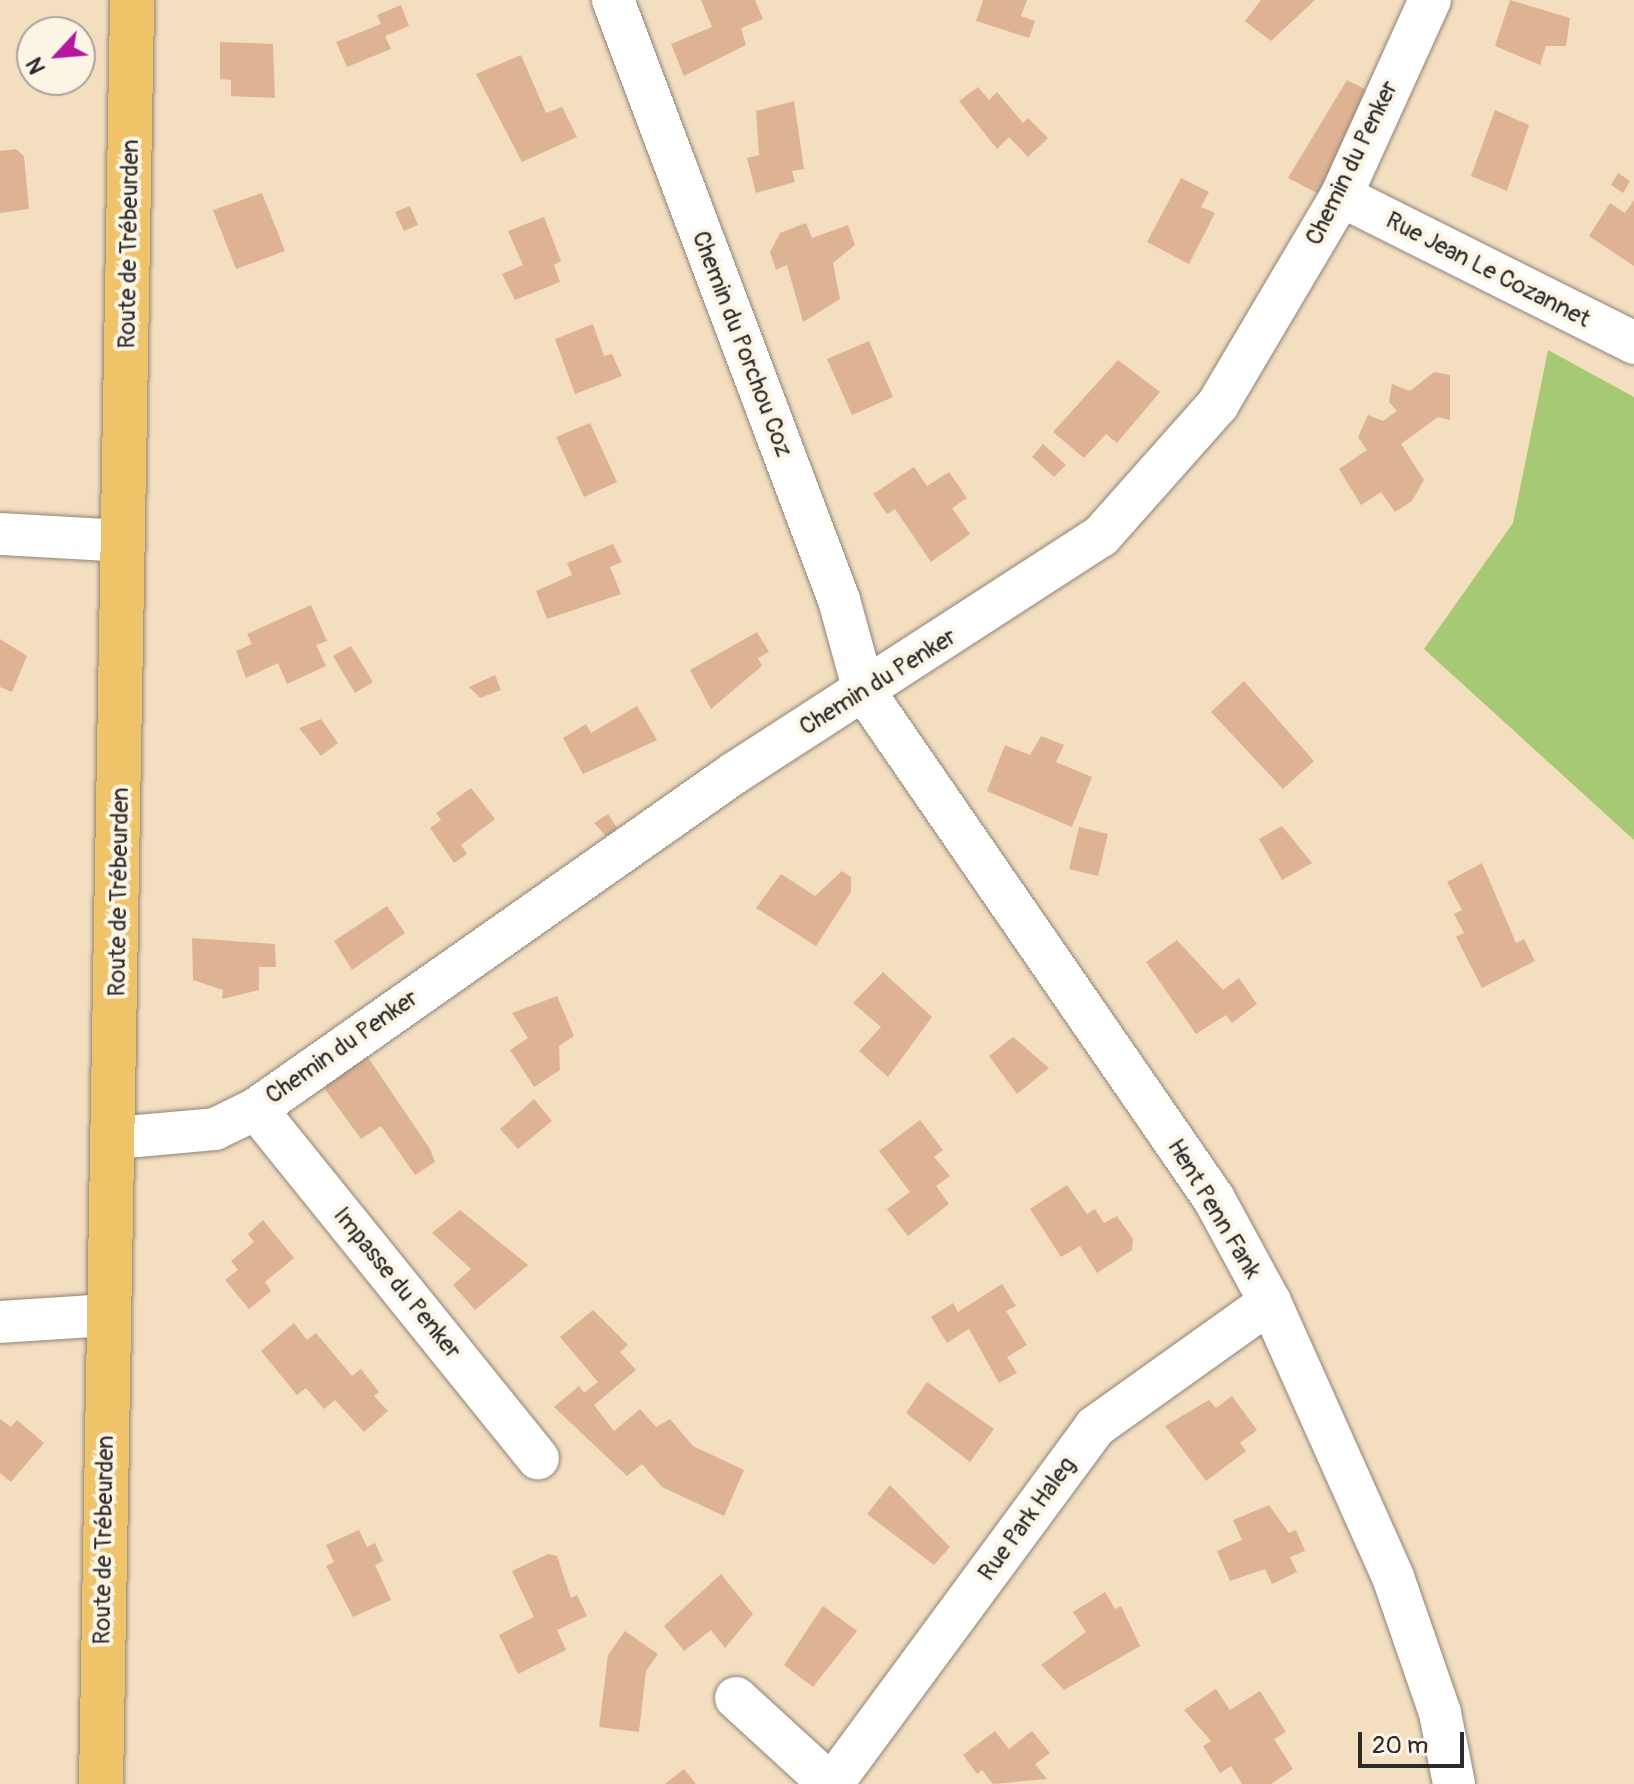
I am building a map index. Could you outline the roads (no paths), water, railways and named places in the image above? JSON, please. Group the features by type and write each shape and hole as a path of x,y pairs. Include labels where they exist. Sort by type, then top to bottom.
{"main road":[{"name":"Route de Trébeurden","path":"101,1784 107,1315 115,1138 132,0"}],"street":[{"name":"Chemin du Porchou Coz","path":"613,0 839,600 864,691"},
{"name":"Chemin du Penker","path":"115,1138 215,1129 256,1109 733,774 1073,559 1128,510 1218,404 1341,196 1430,0"},
{"name":"Rue Jean Le Cozannet","path":"1341,196 1634,343"},
{"path":"0,534 124,541"},
{"name":"Hent Penn Fank","path":"864,691 1214,1199 1270,1302 1393,1577 1440,1713 1454,1784"},
{"name":"Impasse du Penker","path":"256,1109 538,1458"},
{"name":"Rue Park Haleg","path":"831,1784 1095,1427 1270,1302"},
{"path":"0,1322 107,1315"},
{"path":"736,1698 831,1784"}]}
